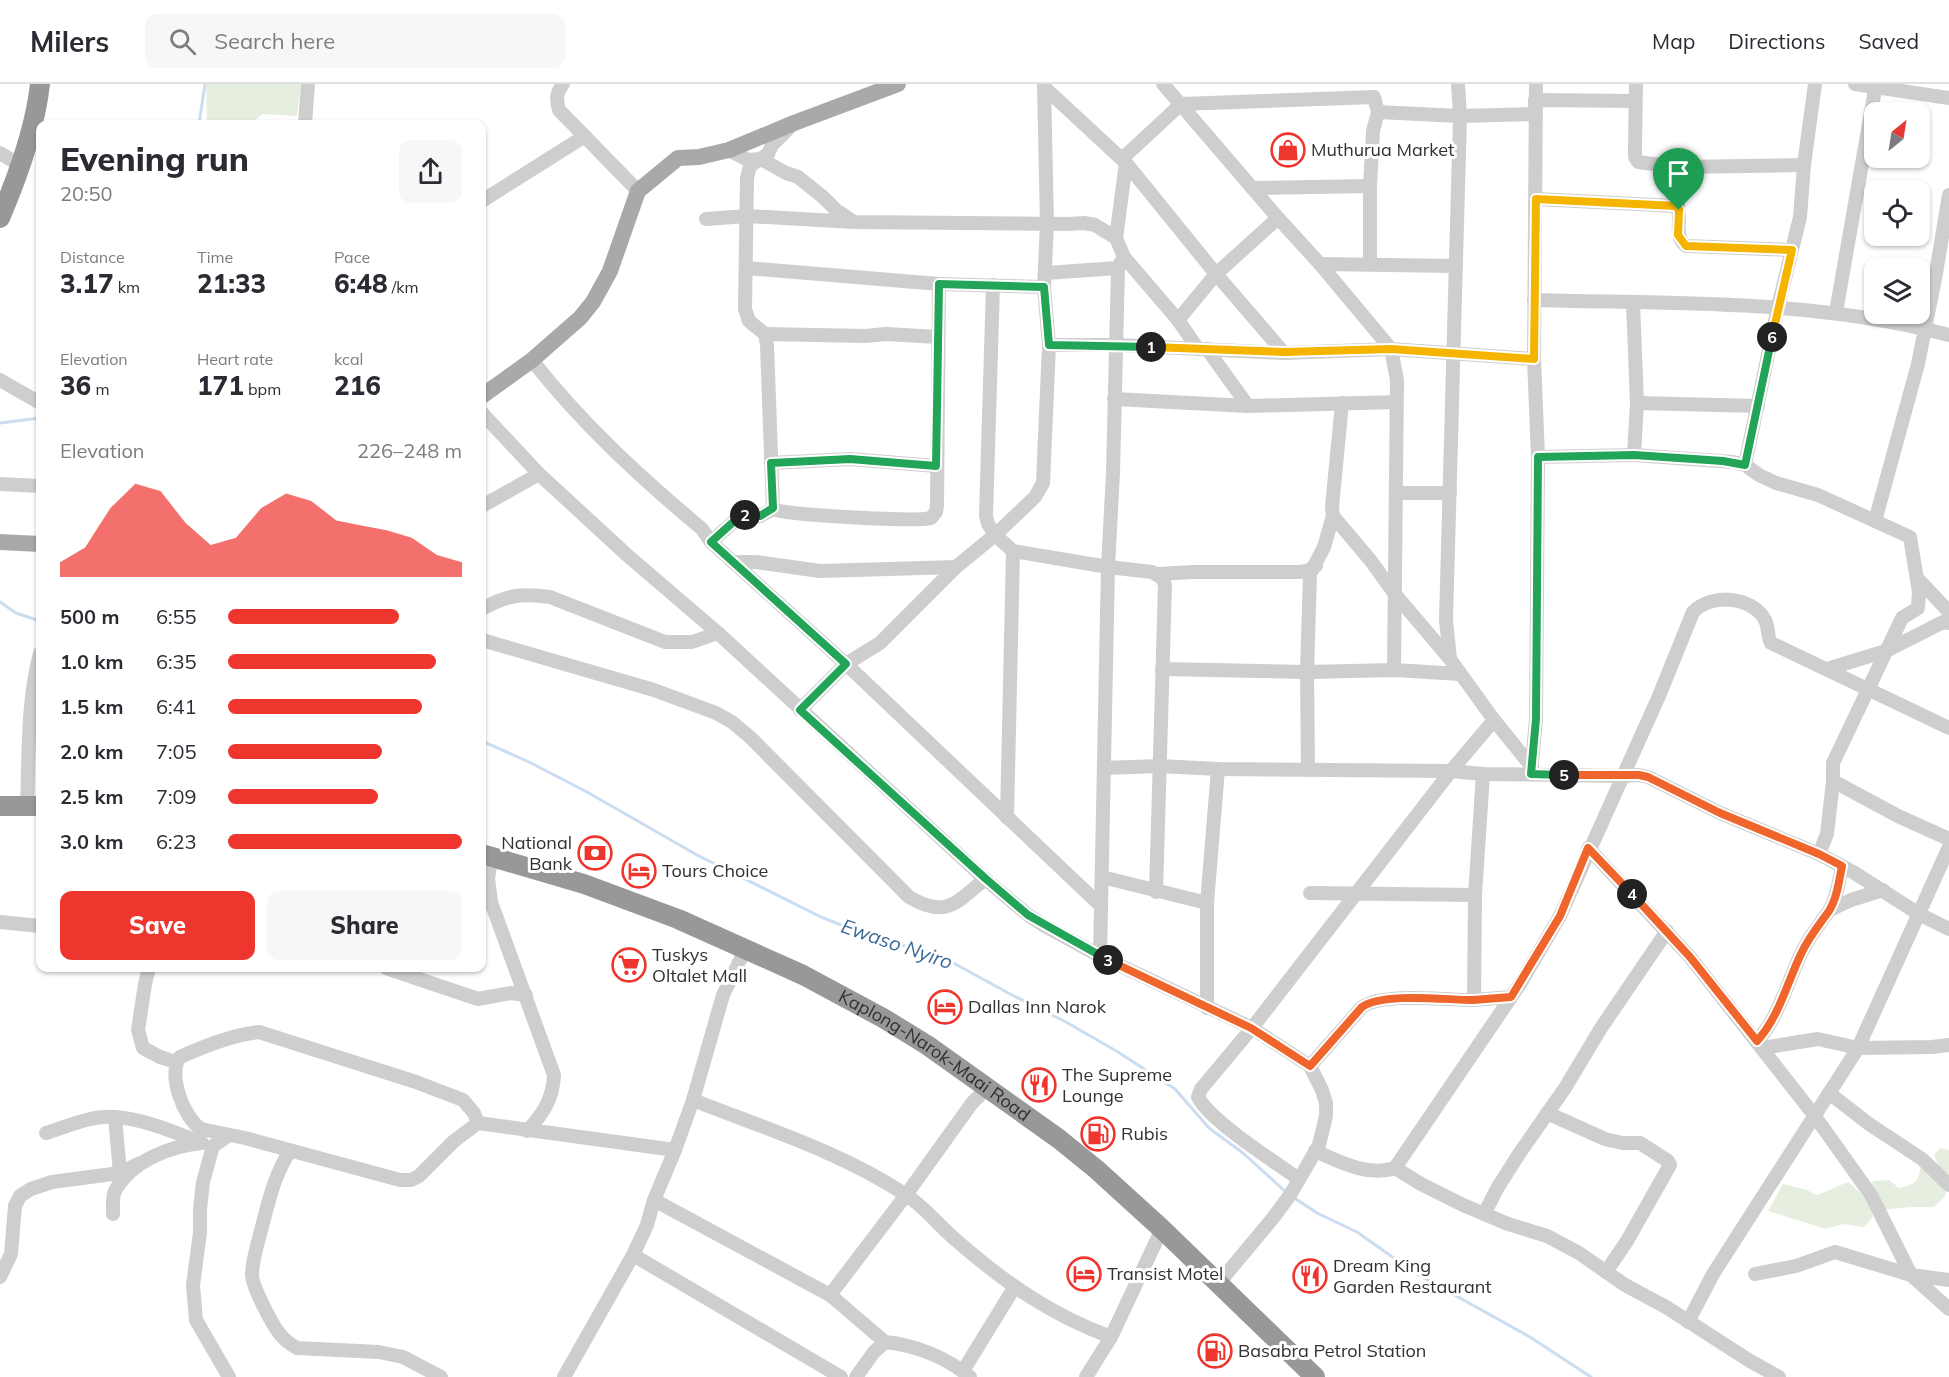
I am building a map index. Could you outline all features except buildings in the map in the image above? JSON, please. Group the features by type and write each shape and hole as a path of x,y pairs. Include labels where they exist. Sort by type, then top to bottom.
{"highway":[{"path":"0,218 4,192 21,166 38,101 40,84"},
{"path":"0,806 34,806"},
{"name":"Kaplong-Narok-Maai Road","path":"487,855 629,899 747,948 883,1018 927,1045 1059,1139 1096,1169 1162,1229 1315,1377"}],"main road":[{"path":"486,392 562,336 593,302 610,271 638,191 678,158 699,157 729,150 898,84"},
{"path":"0,542 36,544"}],"street":[{"path":"305,120 308,84"},
{"path":"563,84 557,93 556,100 559,110 638,191"},
{"path":"1163,84 1391,349 1397,380 1394,670"},
{"path":"1450,659 1446,620 1460,116 1458,84"},
{"path":"1535,114 1536,84"},
{"path":"1636,84 1635,157 1638,162 1678,167 1804,165"},
{"path":"1745,465 1778,307 1800,217 1804,165 1815,84"},
{"path":"1855,84 1949,98"},
{"path":"1044,86 1125,160 1216,274 1284,352"},
{"path":"800,710 846,664 880,643 956,567 995,535 1035,497 1042,483 1049,345 1045,280 1047,224 1044,86"},
{"path":"1836,312 1876,86"},
{"path":"1116,238 1125,160 1181,104 1374,91 1378,112 1373,131 1370,186 1370,264"},
{"path":"1532,770 1536,719 1538,457 1534,359 1535,100 1635,101"},
{"path":"1378,112 1460,116 1535,114"},
{"path":"794,123 772,145 768,154 750,166 748,172 745,309 749,321 765,334 865,336 886,334 938,337"},
{"path":"486,198 585,136"},
{"path":"729,150 748,160 761,159 798,177 836,210 854,222"},
{"path":"0,153 21,166"},
{"path":"1678,167 1678,235 1686,246 1792,250"},
{"path":"1252,188 1370,186"},
{"path":"1875,521 1905,417 1925,328 1949,195"},
{"path":"1536,199 1678,207"},
{"path":"706,219 747,216 854,222 1084,223 1095,225 1116,238 1120,246 1121,263 1108,567 1100,956"},
{"path":"1178,320 1216,274 1278,218"},
{"path":"746,268 939,284 993,285 1045,280 1121,263"},
{"path":"1121,263 1178,320 1248,406"},
{"path":"1320,264 1456,266"},
{"path":"773,508 784,513 909,520 929,519 936,512 939,284"},
{"path":"993,285 986,516 995,535 1013,551 1158,574 1299,572 1316,566"},
{"path":"1534,300 1778,307 1836,312 1925,328 1949,335"},
{"path":"1633,303 1637,403 1634,455"},
{"path":"765,334 773,508"},
{"path":"1049,345 1117,345 1284,352 1391,349 1534,359"},
{"path":"532,360 573,408 619,455 702,529 711,542 846,664 1101,906"},
{"path":"0,380 36,401"},
{"path":"1114,399 1248,406 1396,402"},
{"path":"1308,769 1310,574 1316,566 1333,516 1342,403"},
{"path":"1637,403 1758,406"},
{"path":"486,417 539,474 627,555 718,633 1028,915 1100,956 1251,1028 1310,1066 1326,1103 1322,1135 1299,1179 1273,1218 1218,1284"},
{"path":"1538,457 1634,455 1723,461 1745,465 1758,475 1776,483 1818,495 1910,537 1919,591 1918,608 1902,618 1833,763 1827,834 1819,854"},
{"path":"771,463 850,459 936,466"},
{"path":"486,504 539,474"},
{"path":"0,484 36,486"},
{"path":"1397,493 1450,493"},
{"path":"711,542 741,515 760,516 773,508"},
{"path":"1333,516 1450,659 1532,770"},
{"path":"1007,818 1013,551"},
{"path":"733,562 756,562 820,571 956,567"},
{"path":"1156,892 1165,585 1158,574"},
{"path":"1916,577 1949,612"},
{"path":"486,607 499,599 514,595 550,597 665,642 692,642 718,633"},
{"path":"1395,1168 1511,997 1560,916 1588,848 1659,696 1693,612 1700,604 1719,600 1748,603 1766,622 1771,643 1948,727"},
{"path":"1827,669 1886,651 1943,622 1949,623"},
{"path":"486,641 654,690 716,713 732,722 751,738 909,897 917,902 932,908 955,904 986,879"},
{"path":"1162,669 1308,672 1394,670 1460,674"},
{"path":"34,806 36,670"},
{"path":"1299,1179 1237,1134 1202,1105 1198,1097 1201,1089 1451,771 1494,720"},
{"path":"1104,768 1159,766 1218,769 1451,771 1483,774 1532,770 1639,775 1648,777 1720,813 1819,854 1919,914 1949,929"},
{"path":"1207,1008 1207,903 1218,769"},
{"path":"1474,1000 1475,895 1483,774"},
{"path":"1833,782 1898,816 1949,839"},
{"path":"1688,1322 1713,1274 1858,1048 1949,847"},
{"path":"1588,848 1668,931 1814,1115 1842,1151 1871,1195 1911,1275 1949,1309"},
{"path":"487,855 488,889 554,1075 554,1088 548,1104 527,1131"},
{"path":"1759,1045 1769,1028 1801,952 1818,924 1830,910 1842,866"},
{"path":"1102,877 1207,903"},
{"path":"1830,910 1882,890"},
{"path":"1310,893 1475,895"},
{"path":"0,922 36,926"},
{"path":"1484,1214 1498,1187 1601,1028 1668,931"},
{"path":"564,1377 633,1255 647,1225 654,1200 693,1100 723,995 747,948"},
{"path":"148,972 138,1030 143,1048 176,1062"},
{"path":"397,972 478,999 511,993 526,995"},
{"path":"1310,1066 1367,1004 1393,999 1474,1000 1511,997"},
{"path":"478,1124 474,1113 463,1100 416,1082 259,1032 246,1033 219,1042 180,1057 176,1062 175,1078 179,1095 188,1116 201,1129 245,1138 400,1180 411,1180 419,1176 454,1141 478,1124 675,1150"},
{"path":"1759,1045 1818,1039 1858,1048 1949,1045"},
{"path":"830,1295 958,1122 986,1089"},
{"path":"1829,1093 1869,1124 1922,1159 1949,1185"},
{"path":"693,1100 811,1146 906,1195 978,1260 1014,1288 1083,1327 1111,1337"},
{"path":"1546,1113 1605,1139 1622,1143 1640,1143 1661,1159 1668,1161 1670,1165 1627,1241 1606,1272"},
{"path":"46,1133 90,1120 115,1117 177,1133 207,1144"},
{"path":"115,1117 120,1173"},
{"path":"0,1277 11,1254 15,1206 20,1196 31,1189 52,1182 120,1173 177,1147 207,1144 228,1136"},
{"path":"207,1144 200,1209 200,1233 193,1285 195,1320 229,1377"},
{"path":"290,1151 272,1188 253,1261 252,1277 257,1293 278,1332 288,1343 297,1348 357,1349 379,1352 403,1357 441,1377"},
{"path":"1315,1151 1354,1167 1377,1171 1395,1168 1421,1184 1484,1214 1547,1236 1579,1253 1606,1272 1779,1377"},
{"path":"112,1214 114,1193 140,1162"},
{"path":"654,1200 830,1295 885,1342 918,1348 966,1374 1014,1288"},
{"path":"1086,1377 1111,1337 1162,1229"},
{"path":"1755,1274 1796,1266 1835,1252 1911,1275 1949,1280"},
{"path":"633,1255 841,1377"},
{"path":"856,1377 873,1352 885,1342"}],"green space":[{"path":"206,84 301,84 297,116 263,114 255,120 207,120"},
{"path":"1940,1148 1949,1150 1949,1175 1939,1167 1934,1155"},
{"path":"1926,1165 1944,1181 1946,1195 1934,1207 1883,1210 1871,1187 1873,1181 1889,1180 1899,1188 1904,1187 1917,1180 1920,1168"},
{"path":"1848,1182 1864,1197 1871,1211 1873,1217 1864,1227 1842,1224 1826,1229 1768,1211 1783,1184 1817,1195"}],"waterway":[{"path":"200,120 205,84"},
{"path":"0,423 36,418"},
{"name":"Ewaso Nyiro","path":"0,602 16,613 36,620"},
{"name":"Ewaso Nyiro","path":"486,743 587,792 697,855 821,917 879,940 935,953 1066,1022 1175,1089 1209,1128 1243,1153 1287,1193"},
{"name":"Ewaso Nyiro","path":"1293,1197 1317,1213 1357,1232 1415,1273 1530,1337 1591,1377"}],"place":[{"name":"Muthurua Market","path":"1288,150"},
{"name":"National Bank","path":"595,853"},
{"name":"Tours Choice","path":"639,871"},
{"name":"Tuskys Oltalet Mall","path":"629,965"},
{"name":"Dallas Inn Narok","path":"945,1007"},
{"name":"The Supreme Lounge","path":"1039,1085"},
{"name":"Rubis","path":"1098,1134"},
{"name":"Transist Motel","path":"1084,1274"},
{"name":"Dream King Garden Restaurant","path":"1310,1276"},
{"name":"Basabra Petrol Station","path":"1215,1351"}],"route":[{"path":"1536,199 1676,206 1679,210 1678,235 1682,243 1689,248 1792,250 1745,465 1723,461 1634,455 1538,457 1536,719 1531,774 1648,777 1720,813 1819,854 1842,866 1830,910 1818,924 1801,952 1769,1028 1757,1041 1668,931 1588,848 1560,916 1511,997 1474,1000 1393,999 1374,1001 1362,1007 1310,1066 1251,1028 1100,956 1046,926 1028,915 986,879 800,710 846,664 711,542 741,515 760,516 773,508 771,463 850,459 936,466 939,284 1044,287 1049,345 1117,345 1284,352 1391,349 1534,359 1536,199"}]}
